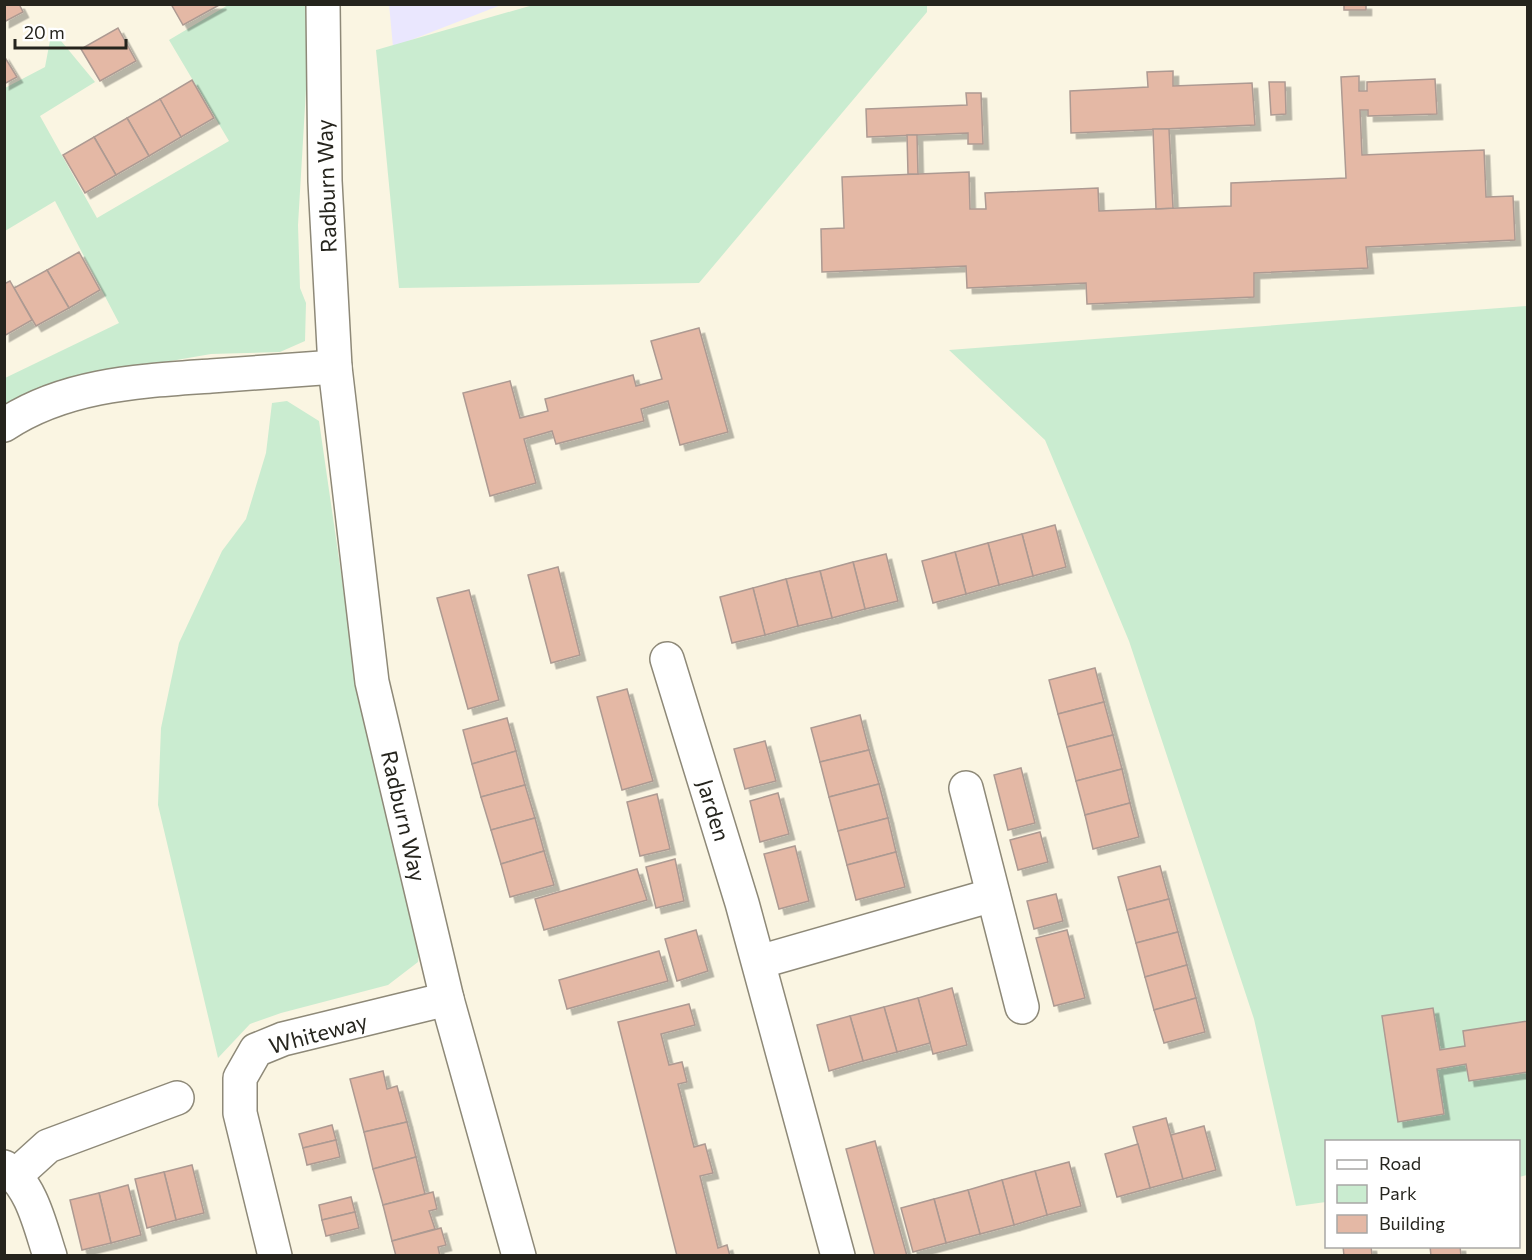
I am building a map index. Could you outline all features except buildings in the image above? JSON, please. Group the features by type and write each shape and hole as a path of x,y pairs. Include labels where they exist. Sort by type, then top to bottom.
{"street":[{"name":"Radburn Way","path":"323,4 325,181 334,367 372,682 447,999 519,1256"},
{"path":"4,426 24,412 83,390 139,381 334,367"},
{"name":"Jarden","path":"667,659 759,962 838,1256"},
{"path":"966,788 1022,1007"},
{"path":"759,962 993,895"},
{"name":"Whiteway","path":"275,1256 240,1113 240,1078 256,1050 283,1039 447,999"},
{"path":"50,1256 35,1210 10,1171 48,1146 177,1098"}],"shaded area":[{"path":"389,4 501,5 393,47"}],"green space":[{"path":"228,5 311,5 298,225 300,288 306,303 305,341 280,352 211,354 90,375 5,412 5,378 119,323 55,201 5,231 5,88 45,67 52,30 95,82 40,116 97,218 229,141 169,40"},
{"path":"533,5 927,5 927,12 699,283 399,288 376,50"},
{"path":"1527,306 1527,1175 1520,1177 1520,1140 1325,1140 1325,1202 1296,1206 1254,1019 1129,641 1045,440 949,350"},
{"path":"287,401 319,421 358,690 420,939 418,962 388,985 281,1013 250,1024 218,1058 158,805 161,728 179,643 222,551 246,519 266,453 272,403"}]}
